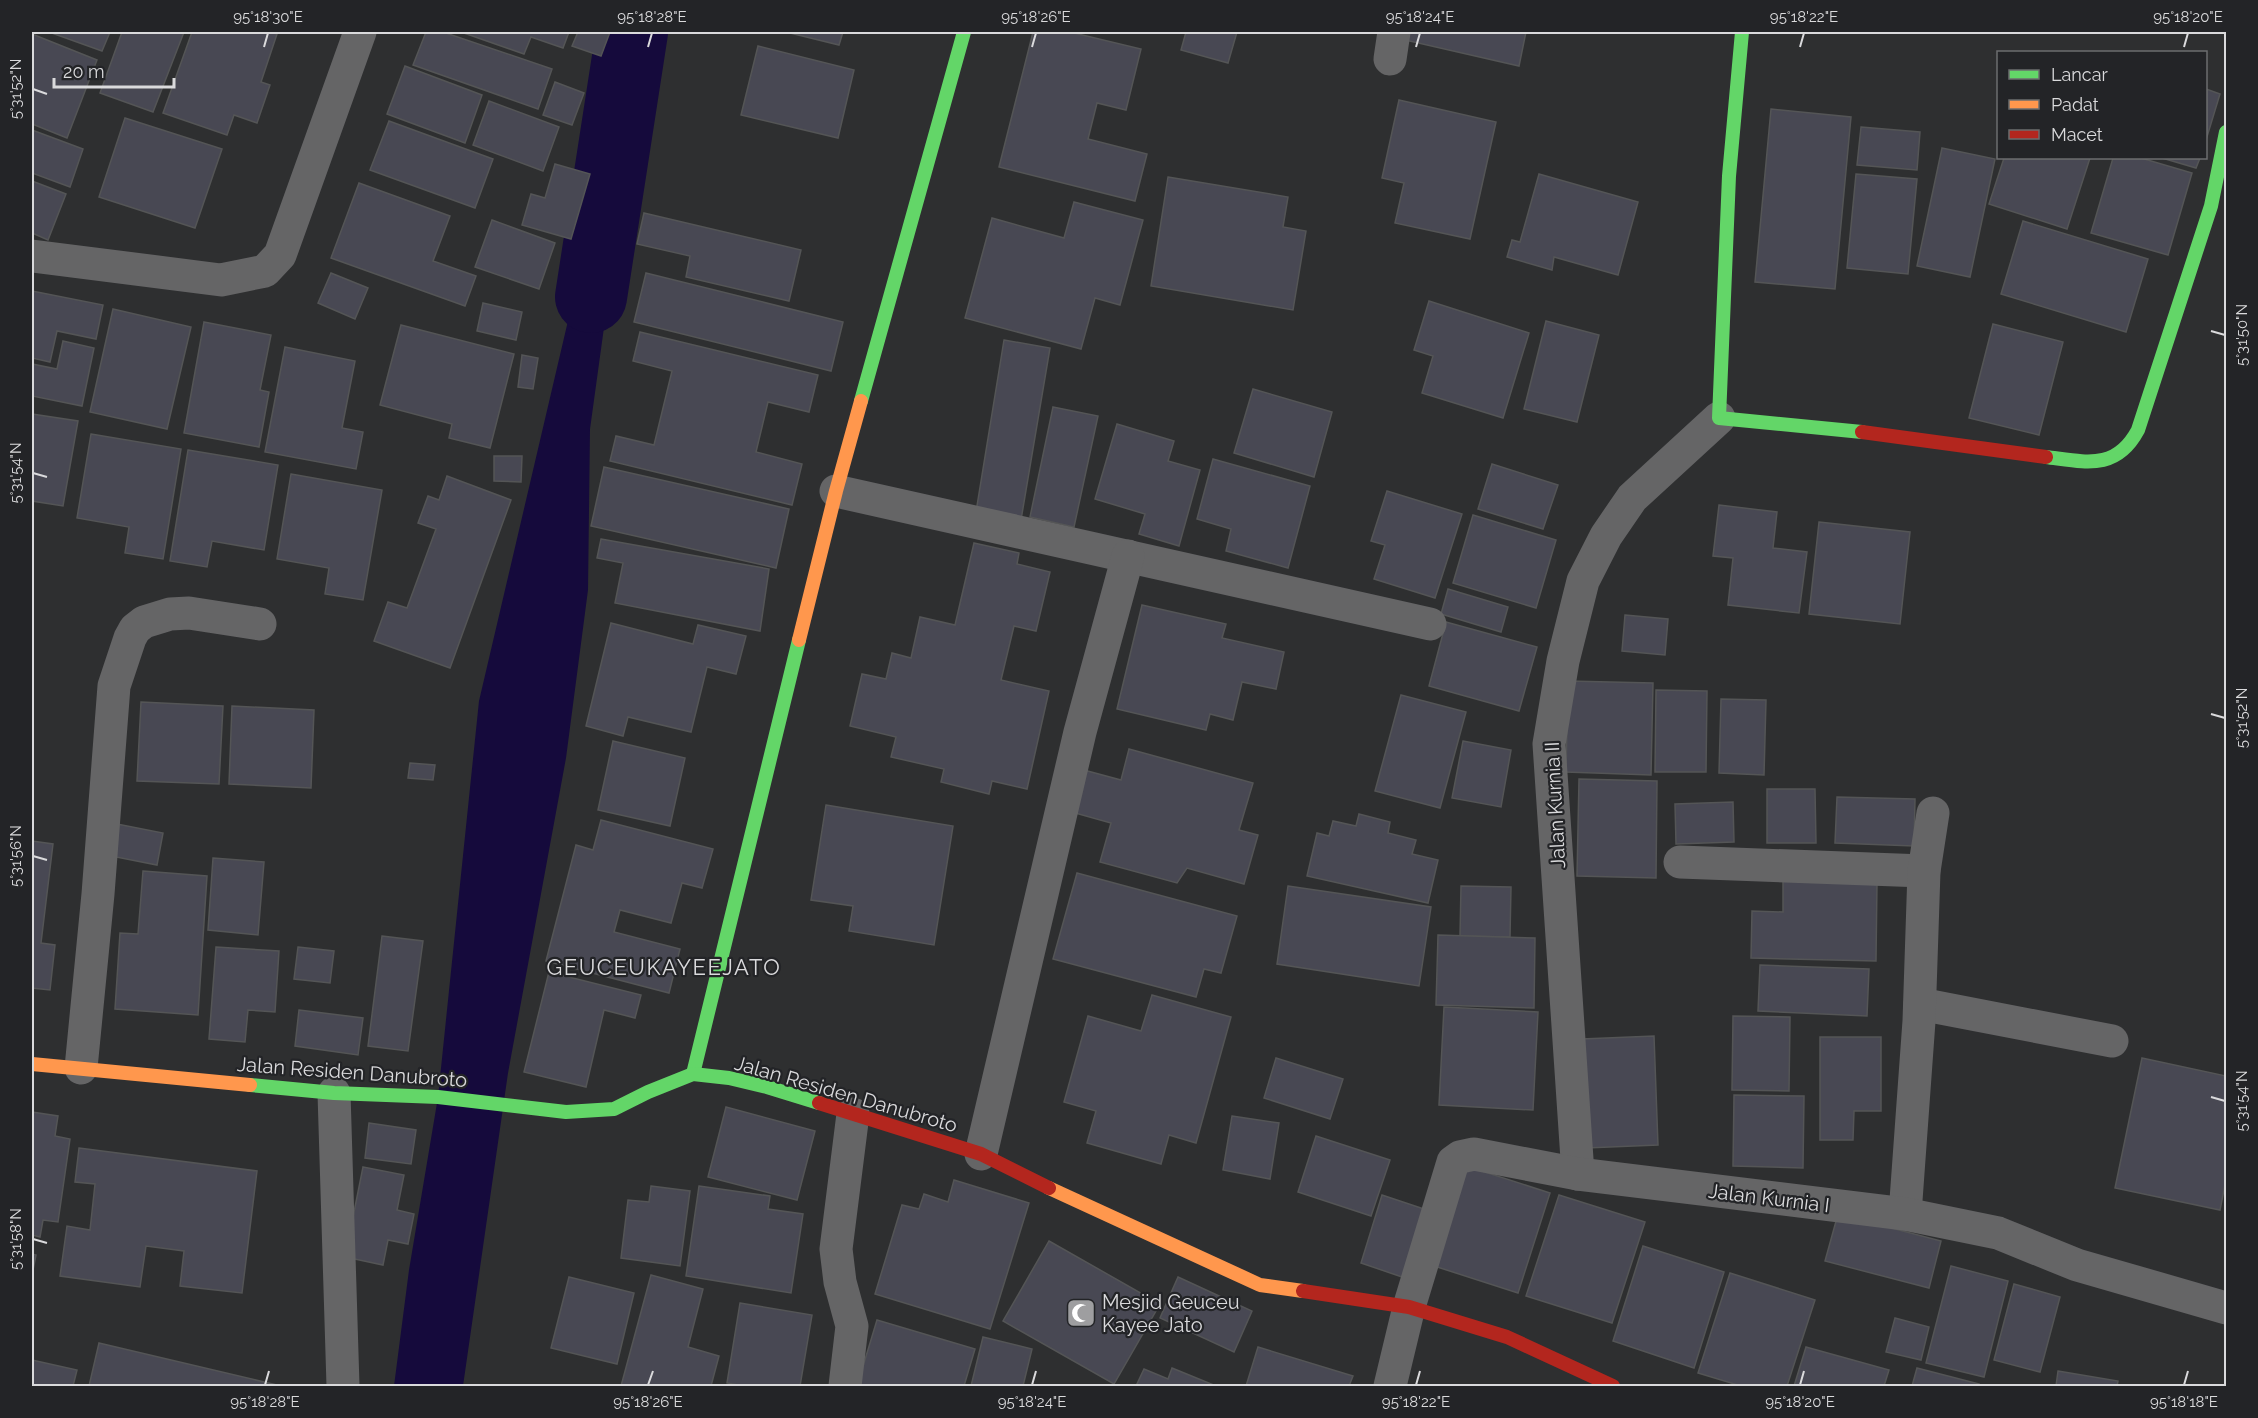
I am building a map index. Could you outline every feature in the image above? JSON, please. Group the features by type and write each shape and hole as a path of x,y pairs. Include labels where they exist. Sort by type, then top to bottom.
{"street":[{"path":"32,256 221,280 265,271 280,255 360,32"},
{"path":"693,1074 836,491 964,32"},
{"path":"1742,32 1733,104 1725,218 1719,418 1836,428 2077,461 2110,460 2124,452 2138,430 2211,206 2226,132"},
{"name":"Jalan Kurnia II","path":"1578,1174 1549,744 1563,661 1583,581 1606,536 1632,498 1719,418"},
{"path":"836,491 1430,624"},
{"path":"981,1154 1080,732 1128,556"},
{"path":"81,1068 98,894 114,686 130,638 135,629 144,622 170,614 189,614 260,624"},
{"path":"1905,1214 1920,1004 1924,871 1933,813"},
{"path":"1680,861 1924,871"},
{"path":"1920,1004 2112,1041"},
{"name":"Jalan Residen Danubroto","path":"32,1064 334,1093 438,1097 566,1112 614,1109 693,1074 729,1078 767,1087 981,1154 1078,1202 1260,1285 1409,1307 1507,1337 1613,1386"},
{"path":"334,1093 343,1386"},
{"path":"845,1386 852,1326 840,1282 836,1249 853,1114"},
{"name":"Jalan Kurnia I","path":"1390,1386 1409,1307 1453,1162 1460,1156 1474,1154 1578,1174 1905,1214 1998,1233 2077,1265 2226,1308"}],"shaded area":[{"path":"597,197 621,204 590,429 588,590 566,758 508,1073 463,1386 394,1386 409,1270 438,1097 479,701"}],"building":[{"path":"49,32 110,32 102,51"},
{"path":"122,32 184,32 153,112 100,93"},
{"path":"192,32 270,32 277,34 261,82 270,85 257,123 234,115 227,135 163,113"},
{"path":"426,32 443,32 552,69 538,109 413,65"},
{"path":"461,32 569,32 563,48 531,37 524,54"},
{"path":"578,32 610,32 601,56 572,46"},
{"path":"786,32 843,32 839,45"},
{"path":"1033,32 1070,32 1141,49 1126,110 1097,103 1088,139 1147,154 1135,201 999,167"},
{"path":"1186,32 1237,32 1228,63 1181,50"},
{"path":"1407,32 1526,32 1519,66 1405,40"},
{"path":"32,34 97,60 67,138 32,124"},
{"path":"758,46 854,70 838,138 741,115"},
{"path":"405,66 482,95 465,143 387,114"},
{"path":"555,82 584,93 572,125 543,115"},
{"path":"2207,89 2220,94 2207,137"},
{"path":"1399,100 1496,122 1470,239 1395,223 1404,183 1382,178"},
{"path":"489,101 559,127 543,171 473,145"},
{"path":"1771,109 1851,117 1835,289 1755,282"},
{"path":"125,118 222,149 195,228 99,197"},
{"path":"389,121 493,159 475,208 370,170"},
{"path":"1861,127 1920,132 1917,170 1857,165"},
{"path":"32,130 83,149 70,187 32,173"},
{"path":"1942,148 1995,159 1970,277 1917,266"},
{"path":"2004,159 2090,159 2067,229 1989,204"},
{"path":"2113,159 2144,159 2192,173 2168,255 2091,233"},
{"path":"2165,159 2200,159 2196,168"},
{"path":"555,164 590,174 571,239 522,225 531,194 545,198"},
{"path":"1539,174 1638,202 1618,275 1554,257 1552,270 1507,257 1512,240 1520,242"},
{"path":"1856,174 1917,179 1908,274 1847,268"},
{"path":"1168,177 1288,197 1283,227 1306,231 1293,310 1151,286"},
{"path":"32,181 66,194 48,240 32,233"},
{"path":"359,183 450,216 433,261 476,276 465,306 331,258"},
{"path":"1074,202 1143,220 1120,305 1095,298 1081,349 965,318 992,218 1064,238"},
{"path":"644,213 801,250 789,301 686,277 690,256 637,244"},
{"path":"492,220 555,243 539,289 475,267"},
{"path":"2023,221 2148,259 2126,332 2001,294"},
{"path":"331,273 368,288 355,319 318,303"},
{"path":"646,273 843,322 831,371 634,322"},
{"path":"32,291 103,305 96,339 57,331 50,362 32,358"},
{"path":"1429,301 1529,333 1503,418 1422,393 1433,356 1414,350"},
{"path":"483,303 522,312 516,340 477,331"},
{"path":"113,309 191,327 167,429 90,412"},
{"path":"1546,321 1599,335 1577,422 1524,409"},
{"path":"204,322 271,335 260,390 269,392 259,447 184,433"},
{"path":"1993,324 2063,342 2039,435 1969,418"},
{"path":"401,325 514,354 490,448 449,438 452,424 380,405"},
{"path":"640,332 818,375 809,412 768,402 756,452 802,464 792,505 610,461 616,436 654,445 672,371 633,361"},
{"path":"1004,340 1050,348 1021,520 976,512"},
{"path":"63,341 94,348 82,406 32,396 32,364 57,369"},
{"path":"285,347 355,361 342,428 363,432 356,469 265,452"},
{"path":"522,355 538,358 533,389 518,387"},
{"path":"1253,389 1332,412 1314,477 1234,453"},
{"path":"1053,407 1098,416 1074,527 1030,517"},
{"path":"32,414 78,421 63,506 32,501"},
{"path":"1117,424 1174,441 1168,461 1200,470 1179,546 1139,534 1145,514 1095,499"},
{"path":"91,434 181,449 163,559 125,553 129,527 77,518"},
{"path":"188,450 278,465 264,550 212,541 207,567 170,561"},
{"path":"494,456 522,456 521,482 494,481"},
{"path":"1213,459 1310,486 1288,568 1226,551 1231,529 1197,519"},
{"path":"1492,464 1558,485 1543,529 1478,509"},
{"path":"604,467 789,509 776,568 591,526"},
{"path":"291,474 382,490 363,600 325,594 329,568 277,559"},
{"path":"447,476 511,500 450,668 374,641 388,602 407,608 436,529 418,523 428,496 439,500"},
{"path":"1387,491 1462,514 1435,598 1374,579 1385,545 1371,541"},
{"path":"1719,505 1777,512 1773,548 1807,552 1799,613 1728,605 1733,558 1713,556"},
{"path":"1473,515 1556,540 1536,608 1453,583"},
{"path":"1819,522 1910,532 1900,624 1809,614"},
{"path":"601,539 769,569 760,631 615,603 623,563 597,558"},
{"path":"974,543 1019,553 1017,564 1050,572 1036,631 1014,626 1001,680 1049,691 1027,789 992,781 989,794 941,782 944,769 891,757 896,737 850,726 862,674 886,679 892,653 911,658 920,617 955,625"},
{"path":"1448,589 1508,607 1501,632 1441,614"},
{"path":"1142,605 1226,624 1222,638 1284,652 1276,689 1242,682 1233,720 1210,714 1206,730 1117,709"},
{"path":"1625,615 1668,619 1665,655 1622,651"},
{"path":"1446,622 1537,647 1519,711 1429,686"},
{"path":"611,623 693,644 698,625 746,636 736,674 707,667 691,732 628,717 623,736 586,726"},
{"path":"1568,681 1653,683 1651,775 1566,772"},
{"path":"1656,690 1707,691 1706,772 1655,772"},
{"path":"1401,695 1466,712 1440,808 1375,791"},
{"path":"1721,699 1766,700 1764,775 1719,773"},
{"path":"141,702 223,706 219,784 137,781"},
{"path":"232,706 314,710 311,788 229,784"},
{"path":"613,741 685,758 670,826 598,810"},
{"path":"1463,741 1511,750 1501,807 1452,798"},
{"path":"1129,749 1253,783 1239,830 1258,835 1244,884 1187,868 1177,883 1100,862 1111,823 1068,811 1080,769 1121,780"},
{"path":"410,763 435,765 433,780 408,778"},
{"path":"1579,779 1657,781 1656,878 1577,876"},
{"path":"1767,789 1815,789 1816,843 1767,843"},
{"path":"1837,797 1915,799 1914,846 1835,843"},
{"path":"1733,802 1734,842 1676,844 1675,804"},
{"path":"826,805 953,826 934,945 849,931 853,906 811,900"},
{"path":"1359,814 1390,822 1388,833 1416,840 1412,854 1438,860 1428,903 1307,876 1317,833 1329,836 1333,821 1356,826"},
{"path":"601,820 713,849 702,888 682,883 671,923 620,910 614,932 680,949 669,993 546,961 576,845 593,850"},
{"path":"117,824 163,833 157,865 111,856"},
{"path":"32,841 53,844 41,943 55,945 50,990 32,988"},
{"path":"213,858 264,862 258,935 208,930"},
{"path":"143,871 207,876 198,1015 115,1009 120,933 138,934"},
{"path":"1077,873 1237,916 1221,973 1204,969 1196,997 1053,959"},
{"path":"1783,881 1877,883 1876,961 1751,958 1752,911 1783,912"},
{"path":"1288,886 1431,907 1419,986 1277,964"},
{"path":"1461,886 1511,887 1510,937 1460,936"},
{"path":"1438,935 1535,938 1534,1008 1436,1005"},
{"path":"382,936 423,941 408,1051 368,1046"},
{"path":"216,947 279,951 275,1012 248,1010 245,1042 209,1039"},
{"path":"298,947 334,951 330,983 294,979"},
{"path":"1760,965 1869,969 1867,1016 1758,1011"},
{"path":"549,972 641,995 635,1018 604,1010 586,1087 524,1072"},
{"path":"1152,995 1231,1017 1196,1143 1169,1135 1161,1164 1087,1143 1096,1111 1064,1102 1088,1016 1141,1031"},
{"path":"1444,1007 1538,1012 1533,1110 1439,1105"},
{"path":"299,1010 363,1018 358,1055 295,1046"},
{"path":"1733,1016 1790,1017 1789,1091 1732,1090"},
{"path":"1654,1036 1658,1145 1586,1148 1582,1039"},
{"path":"1820,1037 1881,1037 1881,1111 1854,1111 1853,1140 1820,1140"},
{"path":"1276,1058 1343,1079 1330,1119 1264,1098"},
{"path":"2142,1058 2226,1076 2226,1180 2220,1210 2115,1188"},
{"path":"1734,1095 1804,1096 1803,1168 1733,1166"},
{"path":"726,1107 815,1131 797,1200 708,1177"},
{"path":"32,1112 58,1116 55,1136 70,1139 58,1222 43,1220 40,1237 32,1235"},
{"path":"1232,1116 1279,1123 1270,1179 1223,1170"},
{"path":"369,1123 416,1130 411,1164 365,1158"},
{"path":"1316,1136 1390,1160 1371,1216 1298,1192"},
{"path":"79,1148 257,1171 242,1293 180,1286 184,1251 146,1246 140,1287 60,1276 67,1226 90,1230 95,1184 75,1182"},
{"path":"1463,1165 1550,1193 1518,1293 1431,1265"},
{"path":"363,1167 404,1175 397,1210 414,1214 408,1244 388,1240 383,1265 345,1257"},
{"path":"954,1180 1029,1203 990,1329 875,1294 902,1205 919,1209 924,1194 948,1202"},
{"path":"651,1186 690,1191 680,1266 621,1258 628,1200 649,1202"},
{"path":"699,1186 770,1196 768,1209 803,1214 791,1293 686,1276"},
{"path":"1382,1195 1427,1210 1405,1278 1361,1263"},
{"path":"1559,1195 1645,1222 1612,1323 1526,1296"},
{"path":"1838,1214 1941,1241 1929,1288 1825,1261"},
{"name":"Mesjid Geuceu Kayee Jato","path":"1049,1241 1160,1304 1114,1384 1003,1321"},
{"path":"1643,1246 1724,1272 1694,1368 1613,1341"},
{"path":"32,1254 36,1255 32,1275"},
{"path":"1951,1266 2008,1281 1984,1377 1926,1363"},
{"path":"1730,1273 1815,1300 1787,1386 1741,1386 1698,1373"},
{"path":"651,1275 703,1289 688,1347 719,1356 711,1386 621,1386"},
{"path":"569,1277 634,1293 617,1364 551,1348"},
{"path":"1178,1277 1252,1311 1234,1352 1160,1318"},
{"path":"2014,1284 2060,1297 2040,1372 1994,1360"},
{"path":"740,1303 812,1315 800,1386 744,1386 727,1383"},
{"path":"1895,1318 1929,1327 1921,1360 1886,1352"},
{"path":"877,1320 975,1349 964,1386 857,1386"},
{"path":"983,1337 1032,1349 1023,1386 971,1386"},
{"path":"99,1343 281,1386 89,1386"},
{"path":"1258,1347 1353,1376 1349,1386 1246,1386"},
{"path":"1806,1347 1889,1370 1884,1386 1794,1386"},
{"path":"32,1360 77,1370 73,1386 32,1386"},
{"path":"1172,1368 1216,1386 1136,1386 1144,1369 1168,1379"},
{"path":"1917,1368 1979,1384 1978,1386 1912,1386"},
{"path":"2058,1371 2118,1381 2117,1386 2056,1386"}],"waterway":[{"path":"591,297 632,32"}],"traffic: fast":[{"path":"861,401 964,32"},
{"path":"1742,32 1729,176 1719,418 1862,432"},
{"path":"2046,457 2074,461 2099,461 2110,458 2120,452 2138,430 2211,206 2226,132"},
{"path":"693,1074 799,640"},
{"path":"250,1085 334,1093 438,1097 566,1112 614,1109 693,1074 729,1078 819,1103"}],"traffic: slow":[{"path":"799,640 861,401"},
{"path":"32,1064 250,1085"},
{"path":"1049,1188 1260,1285 1303,1291"}],"traffic: jam":[{"path":"1862,432 2046,457"},
{"path":"819,1103 981,1154 1049,1188"},
{"path":"1303,1291 1409,1307 1507,1337 1613,1386"}],"place":[{"name":"Mesjid Geuceu Kayee Jato","path":"1081,1313"}],"district":[{"name":"GEUCEUKAYEEJATO","path":"664,967"}]}
